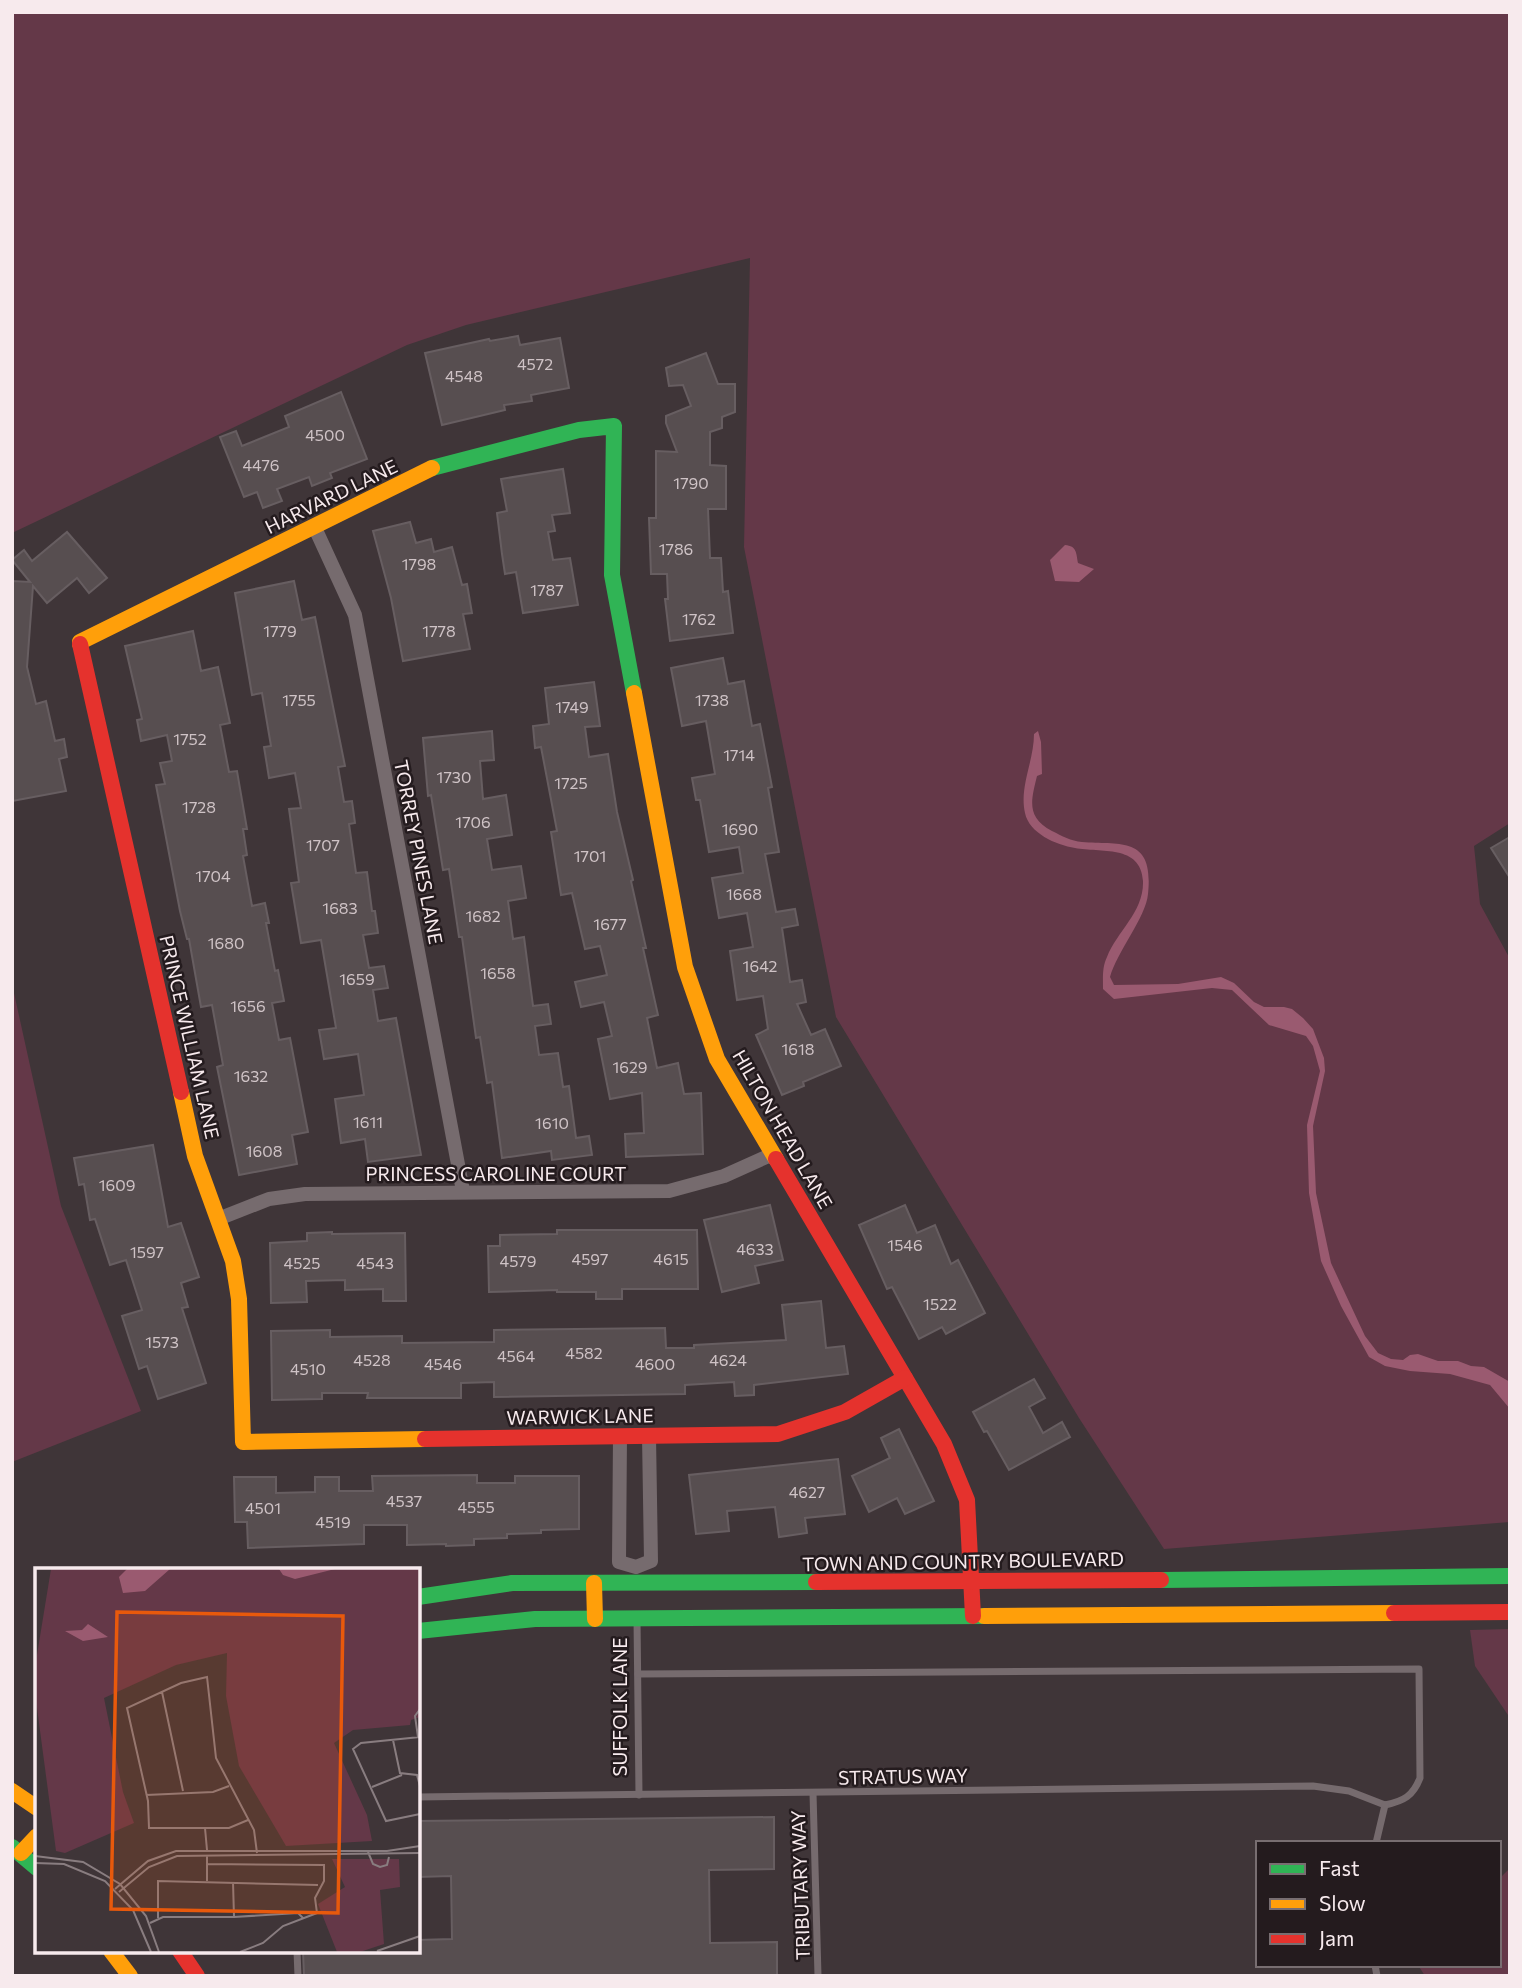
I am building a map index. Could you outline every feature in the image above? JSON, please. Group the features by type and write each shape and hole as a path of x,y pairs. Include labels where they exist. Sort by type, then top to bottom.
{"street":[{"name":"HARVARD LANE","path":"80,642 438,467 579,430 614,426"},
{"name":"HILTON HEAD LANE","path":"614,426 612,575 685,967 717,1059 944,1444 967,1500 973,1616"},
{"name":"TORREY PINES LANE","path":"315,528 355,615 463,1191"},
{"name":"PRINCE WILLIAM LANE","path":"80,642 195,1156 233,1261 239,1299 243,1442"},
{"name":"PRINCESS CAROLINE COURT","path":"218,1219 269,1199 305,1194 669,1191 724,1176 773,1154"},
{"name":"WARWICK LANE","path":"243,1442 778,1434 845,1412 905,1378"},
{"path":"620,1436 619,1562 636,1575 651,1561 649,1436"},
{"name":"TOWN AND COUNTRY BOULEVARD","path":"420,1597 512,1583 594,1583 636,1575 972,1582 1510,1576"},
{"path":"594,1583 594,1619"},
{"path":"420,1632 535,1619 1510,1612"},
{"path":"12,1791 35,1807"},
{"path":"35,1837 16,1850 35,1866"},
{"path":"113,1953 130,1976"},
{"path":"181,1953 197,1976"}],"lane":[{"name":"SUFFOLK LANE","path":"637,1619 639,1795"},
{"path":"638,1674 1419,1669 1420,1778 1415,1790 1404,1801 1385,1805 1376,1841"},
{"name":"STRATUS WAY","path":"420,1797 1313,1786 1349,1791 1385,1805"},
{"name":"TRIBUTARY WAY","path":"813,1793 818,1976"},
{"path":"297,1953 298,1976"}],"shaded area":[{"path":"12,12 1510,12 1510,823 1474,846 1480,904 1510,959 1510,1522 1164,1549 1079,1418 836,1017 744,547 750,258 466,325 407,345 12,533"},
{"path":"1065,545 1074,548 1078,563 1094,569 1079,582 1055,581 1050,560"},
{"path":"1038,731 1042,774 1037,776 1032,808 1038,820 1052,831 1074,841 1132,847 1146,862 1149,875 1146,903 1110,977 1114,985 1178,984 1221,977 1234,983 1254,1002 1264,1007 1292,1009 1303,1018 1313,1029 1324,1058 1325,1071 1313,1126 1316,1193 1331,1263 1365,1336 1378,1353 1391,1359 1403,1360 1418,1354 1438,1361 1458,1361 1484,1367 1510,1382 1510,1409 1490,1385 1450,1374 1385,1366 1369,1357 1341,1306 1321,1261 1309,1193 1307,1125 1320,1071 1313,1046 1306,1036 1269,1025 1232,990 1212,988 1114,999 1103,989 1105,961 1139,902 1143,881 1141,869 1135,861 1118,852 1060,844 1044,837 1032,826 1025,813 1024,793 1034,734"},
{"path":"12,984 61,1206 141,1411 12,1462"},
{"path":"1510,1629 1510,1718 1475,1666 1470,1630"},
{"path":"1510,1868 1510,1976 1425,1976 1419,1967 1501,1967 1501,1877"}],"building":[{"path":"518,336 520,345 560,338 569,388 531,395 532,401 504,405 505,410 442,425 425,353 489,339"},
{"path":"706,353 718,384 735,384 735,412 722,417 722,428 710,432 710,465 726,466 726,509 708,509 710,558 721,558 723,592 728,591 733,633 670,641 665,599 668,599 667,574 651,574 649,518 656,518 656,451 677,452 666,416 691,406 683,385 669,386 666,368"},
{"path":"341,392 367,459 330,473 332,478 312,486 309,477 277,489 282,501 263,508 257,492 244,497 220,437 236,431 242,446 289,427 285,416"},
{"path":"563,469 570,513 552,515 555,531 548,532 553,560 570,558 578,605 523,613 516,572 505,574 497,513 507,511 501,479"},
{"path":"410,522 416,543 431,539 434,552 452,547 462,585 467,584 472,613 463,614 470,649 403,661 391,598 373,531"},
{"path":"67,532 107,578 89,593 77,578 47,603 33,586 27,667 36,704 46,701 55,741 64,739 67,757 59,759 66,791 12,801 12,581 30,582 12,560 24,550 32,561"},
{"path":"294,581 302,620 315,617 345,766 338,767 344,802 352,801 355,823 349,824 356,873 367,872 372,911 375,911 378,933 363,935 369,968 384,966 388,988 373,990 378,1021 396,1018 421,1155 368,1162 365,1139 341,1143 335,1099 364,1095 358,1054 324,1059 319,1030 336,1028 321,940 301,943 291,883 299,882 289,809 301,808 295,773 269,778 264,747 271,746 262,693 252,695 235,593"},
{"path":"193,631 201,671 218,667 230,723 220,725 229,772 237,771 247,829 243,829 247,855 243,856 252,906 265,903 275,971 278,970 284,1001 272,1003 279,1040 290,1038 308,1132 292,1135 297,1164 239,1175 217,1067 223,1065 212,1005 201,1007 156,785 165,784 160,763 172,761 167,735 141,741 137,720 142,719 125,646"},
{"path":"723,658 728,684 744,681 752,726 760,724 772,787 768,788 779,852 765,854 776,912 795,909 798,925 782,928 790,982 802,980 806,1002 797,1004 811,1035 825,1029 841,1066 803,1082 804,1086 782,1095 756,1035 768,1029 763,996 737,1000 730,951 753,947 747,913 719,918 712,878 743,873 739,847 709,852 700,800 696,800 692,778 715,774 706,721 682,726 671,668"},
{"path":"594,682 600,726 585,727 589,757 608,754 617,812 646,948 643,948 658,1015 647,1018 657,1068 678,1063 684,1094 701,1093 703,1154 626,1157 625,1134 644,1133 642,1093 610,1099 598,1039 612,1036 604,1002 581,1007 575,982 607,975 600,946 585,949 572,893 561,895 551,832 557,831 541,747 535,748 533,726 549,724 545,688"},
{"path":"492,731 494,760 480,761 483,799 506,795 512,835 487,839 492,870 521,866 526,898 508,901 513,939 524,937 533,1006 548,1004 551,1024 535,1026 539,1055 558,1053 563,1087 569,1086 576,1138 589,1136 592,1155 552,1160 551,1151 502,1158 492,1082 487,1083 480,1037 476,1038 462,937 459,937 449,869 443,870 431,795 428,796 423,738"},
{"path":"1510,837 1510,878 1491,848"},
{"path":"153,1145 168,1227 181,1223 199,1277 181,1283 188,1307 182,1308 206,1383 158,1399 147,1366 139,1369 122,1316 142,1310 126,1260 110,1265 95,1219 90,1220 84,1184 79,1185 74,1158"},
{"path":"770,1205 783,1260 755,1266 759,1283 722,1292 704,1220"},
{"path":"905,1205 917,1233 935,1225 951,1264 958,1260 985,1313 946,1334 942,1327 919,1339 892,1287 887,1289 859,1225"},
{"path":"557,1230 697,1230 698,1289 622,1289 622,1299 596,1299 596,1292 489,1292 488,1246 500,1246 500,1235 557,1234"},
{"path":"307,1233 405,1233 406,1301 383,1301 383,1289 345,1290 345,1280 306,1281 307,1302 271,1303 270,1243 307,1241"},
{"path":"821,1301 826,1348 844,1346 848,1374 754,1385 754,1395 735,1396 734,1382 685,1385 685,1394 494,1397 494,1382 461,1383 461,1398 367,1398 368,1393 322,1393 322,1399 272,1400 271,1331 330,1330 330,1337 402,1336 402,1343 494,1342 494,1330 665,1328 666,1348 694,1348 694,1345 786,1340 782,1305"},
{"path":"1034,1379 1045,1398 1029,1407 1043,1433 1062,1422 1070,1437 1009,1470 973,1412"},
{"path":"899,1429 934,1501 905,1514 897,1498 869,1512 852,1476 890,1458 881,1438"},
{"path":"838,1459 845,1514 805,1518 807,1533 779,1537 775,1507 727,1511 729,1531 696,1534 689,1475"},
{"path":"477,1475 477,1483 515,1483 515,1476 579,1476 579,1529 507,1534 507,1538 474,1539 474,1545 446,1546 407,1545 407,1525 364,1525 364,1544 248,1548 247,1522 235,1522 234,1477 276,1477 276,1493 315,1492 315,1477 339,1477 339,1491 373,1491 372,1476"},
{"path":"774,1817 774,1869 709,1870 710,1943 777,1942 777,1976 304,1976 303,1953 420,1953 420,1940 452,1939 451,1876 420,1877 420,1821"}],"traffic: fast":[{"path":"432,468 579,430 614,426 612,575 634,693"},
{"path":"1161,1580 1510,1576"},
{"path":"420,1597 512,1583 816,1582"},
{"path":"420,1631 535,1619 984,1616"},
{"path":"12,1847 35,1866"}],"traffic: slow":[{"path":"80,644 432,468"},
{"path":"634,693 685,967 717,1059 776,1159"},
{"path":"181,1092 195,1156 233,1261 239,1299 243,1442 425,1439"},
{"path":"594,1583 595,1619"},
{"path":"984,1616 1394,1613"},
{"path":"12,1791 35,1807"},
{"path":"21,1853 35,1838"},
{"path":"113,1953 130,1976"}],"traffic: jam":[{"path":"80,644 181,1092"},
{"path":"776,1159 944,1444 967,1500 973,1616"},
{"path":"425,1439 778,1434 845,1412 905,1378"},
{"path":"816,1582 1161,1580"},
{"path":"1394,1613 1510,1612"},
{"path":"181,1953 197,1976"}]}
